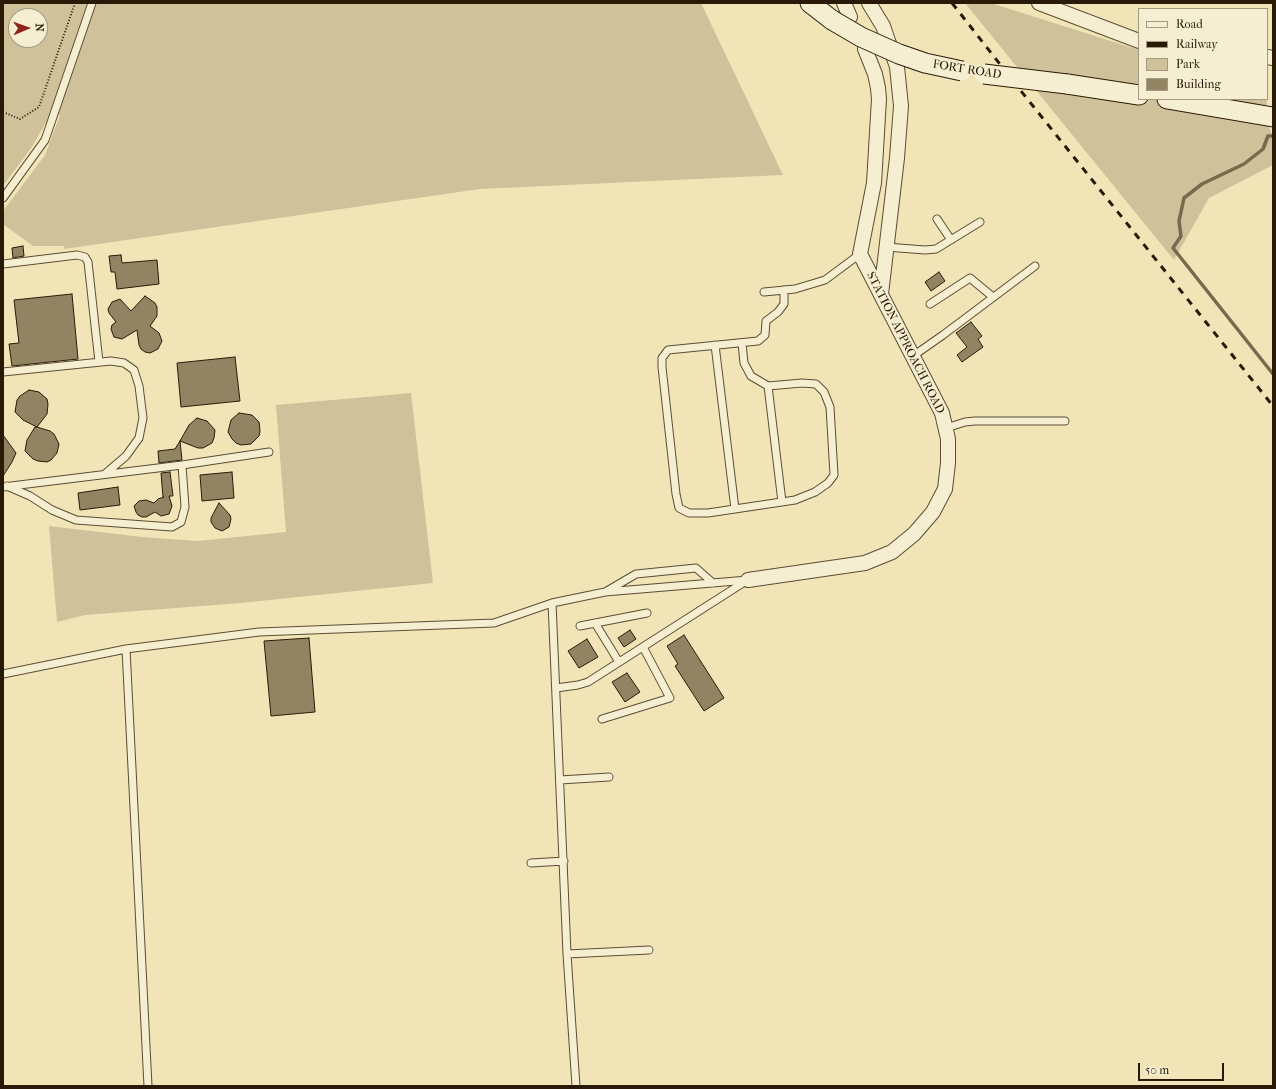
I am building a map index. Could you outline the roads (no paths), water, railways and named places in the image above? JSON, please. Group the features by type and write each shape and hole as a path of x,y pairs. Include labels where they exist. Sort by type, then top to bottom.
{"street":[{"name":"FORT ROAD","path":"810,3 841,18 861,37 899,54 931,65 962,71 1138,94"},
{"path":"841,18 844,3"},
{"path":"869,3 883,26 897,67 901,106 897,158 881,294"},
{"path":"1039,3 1138,41"},
{"path":"860,254 874,183 879,99 875,74 865,49"},
{"path":"1173,100 1273,117"},
{"name":"STATION APPROACH ROAD","path":"748,580 864,563 892,552 914,534 933,512 945,489 948,439 942,413 860,254"}],"lane":[{"path":"3,198 45,140 92,3"},
{"path":"938,219 951,240"},
{"path":"886,247 932,249 951,240 980,222"},
{"path":"764,292 794,289 825,280 860,254"},
{"path":"3,264 77,255 85,257 88,262 99,362"},
{"path":"913,356 1035,266"},
{"path":"930,304 970,278 993,297"},
{"path":"742,343 744,363 752,376 768,386 802,383 816,384 824,392 830,407 834,475 828,484 815,492 795,500 708,513 689,512 679,508 676,494 662,358 668,350 758,341 766,335 766,321 778,312 784,304 784,290"},
{"path":"715,345 735,509"},
{"path":"3,372 111,361 124,363 134,370 139,386 143,418 139,438 126,456 104,474"},
{"path":"768,386 782,502"},
{"path":"946,428 975,421 1065,421"},
{"path":"5,486 182,465 269,452"},
{"path":"5,486 30,496 52,510 76,520 172,527 181,522 185,508 182,465"},
{"path":"605,592 636,574 696,568 713,583"},
{"path":"3,674 126,649 259,632 494,623 552,602 605,592 748,580"},
{"path":"556,688 588,682 748,580"},
{"path":"552,602 567,954 576,1086"},
{"path":"580,626 647,613"},
{"path":"595,623 619,662"},
{"path":"602,719 670,698 643,647"},
{"path":"126,649 148,1086"},
{"path":"560,780 609,777"},
{"path":"531,863 564,861"},
{"path":"567,954 649,950"}],"waterway":[{"path":"1273,136 1268,136 1263,149 1244,164 1202,184 1184,198 1179,221 1181,236 1173,248 1273,374"}],"railway":[{"path":"952,3 1273,406"}]}
